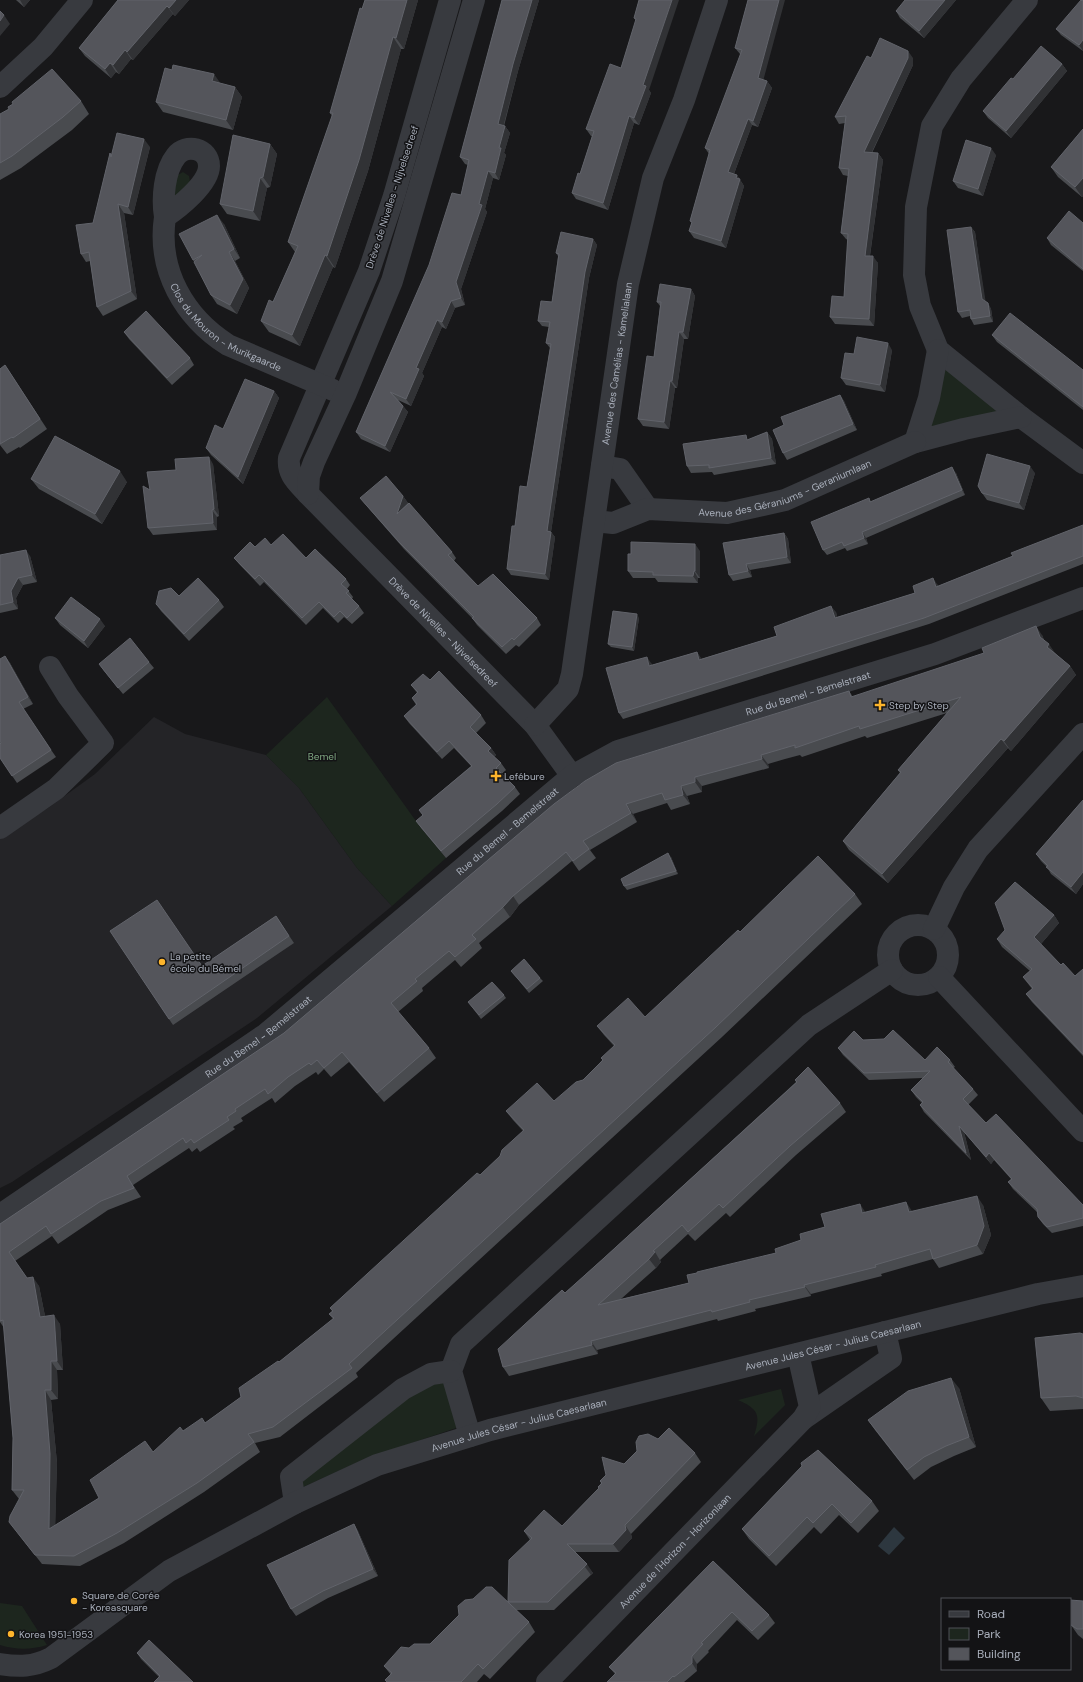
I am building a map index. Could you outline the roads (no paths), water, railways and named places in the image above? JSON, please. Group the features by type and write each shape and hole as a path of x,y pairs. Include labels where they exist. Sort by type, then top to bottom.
{"street":[{"path":"0,87 43,47 82,0"},
{"name":"Drève de Nivelles - Nijvelsedreef","path":"450,0 416,123 387,219 369,270 319,384 289,458 288,466 290,474 308,494 535,725 572,776"},
{"path":"308,494 310,476 314,462 345,395 392,281 474,0"},
{"name":"Avenue des Camélias - Kamelialaan","path":"535,725 568,689 572,674 628,284 653,178 684,100 717,0"},
{"path":"1026,0 961,79 932,126 916,207 914,275 920,306 938,350 1021,417 1083,463"},
{"name":"Clos du Mouron - Murikgaarde","path":"165,217 162,241 168,271 178,294 199,322 213,335 228,345 345,395"},
{"path":"915,442 929,398 938,350"},
{"name":"Avenue des Géraniums - Geraniumlaan","path":"594,522 613,523 648,508 727,513 785,500 915,442 964,429 1021,417"},
{"path":"602,466 620,469 648,508"},
{"name":"Rue du Bemel - Bemelstraat","path":"3,1210 266,1034 572,776 618,751 935,654 1083,598"},
{"path":"0,828 56,789 103,743 68,696 50,667"},
{"path":"934,929 954,887 978,849 1083,734"},
{"path":"915,925 934,929 941,936 948,952 947,961 939,977 931,982 914,985 901,980 892,970 888,961 888,951 891,942 897,933 905,928 915,925"},
{"path":"470,1436 451,1371 461,1344 809,1025 892,970"},
{"path":"939,977 1083,1131"},
{"name":"Avenue Jules César - Julius Caesarlaan","path":"0,1664 20,1667 39,1664 51,1658 169,1571 295,1503 377,1465 470,1436 1038,1294 1083,1286"},
{"name":"Avenue de l'Horizon - Horizonlaan","path":"547,1682 803,1419 891,1358 885,1332"},
{"name":"Avenue de l'Horizon - Horizonlaan","path":"798,1354 810,1408 803,1419"},
{"path":"295,1503 291,1477 403,1389 430,1374 451,1371"}],"place":[{"name":"Step by Step","path":"880,705"},
{"name":"Lefébure","path":"496,776"},
{"name":"La petite école du Bémel","path":"162,962"},
{"name":"Square de Corée - Koreasquare","path":"74,1601"},
{"name":"Korea 1951-1953","path":"11,1634"}],"park label":[{"name":"Bemel","path":"322,756"}]}
